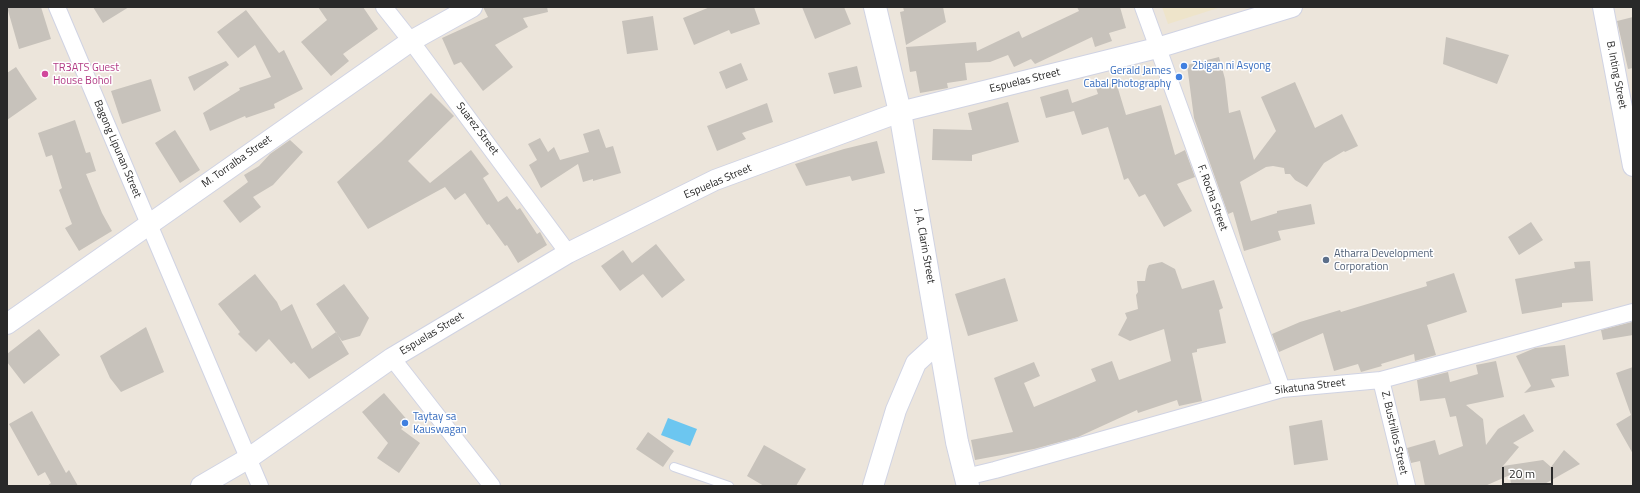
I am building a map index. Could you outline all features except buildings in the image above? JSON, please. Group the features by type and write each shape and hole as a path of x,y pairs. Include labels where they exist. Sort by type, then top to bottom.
{"main road":[{"name":"J. A. Clarin Street","path":"875,7 900,112 957,442 967,482"}],"street":[{"name":"Bagong Lipunan Street","path":"56,7 260,486"},
{"name":"Suarez Street","path":"384,7 411,41 568,253"},
{"name":"M. Torralba Street","path":"7,324 411,41 472,7"},
{"name":"F. Rocha Street","path":"1143,7 1282,389"},
{"name":"Espuelas Street","path":"201,486 249,458 392,358 568,253 715,180 900,112 1157,48 1292,7"},
{"name":"B. Inting Street","path":"1603,7 1633,166"},
{"name":"Sikatuna Street","path":"967,482 995,470 1282,389 1381,380 1633,312"},
{"path":"873,486 896,410 916,363 940,341"},
{"path":"392,358 492,486"},
{"name":"Z. Bustrillos Street","path":"1381,380 1407,486"}],"lane":[{"path":"674,467 729,486"}],"shaded area":[{"path":"1162,7 1221,7 1168,24"}],"water":[{"path":"668,418 697,429 690,446 661,435"}],"place":[{"name":"2bigan ni Asyong","path":"1184,66"},
{"name":"TR3ATS Guest House Bohol","path":"45,74"},
{"name":"Gerald James Cabal Photography","path":"1179,77"},
{"name":"Atharra Development Corporation","path":"1326,260"},
{"name":"Taytay sa Kauswagan","path":"405,423"}]}
